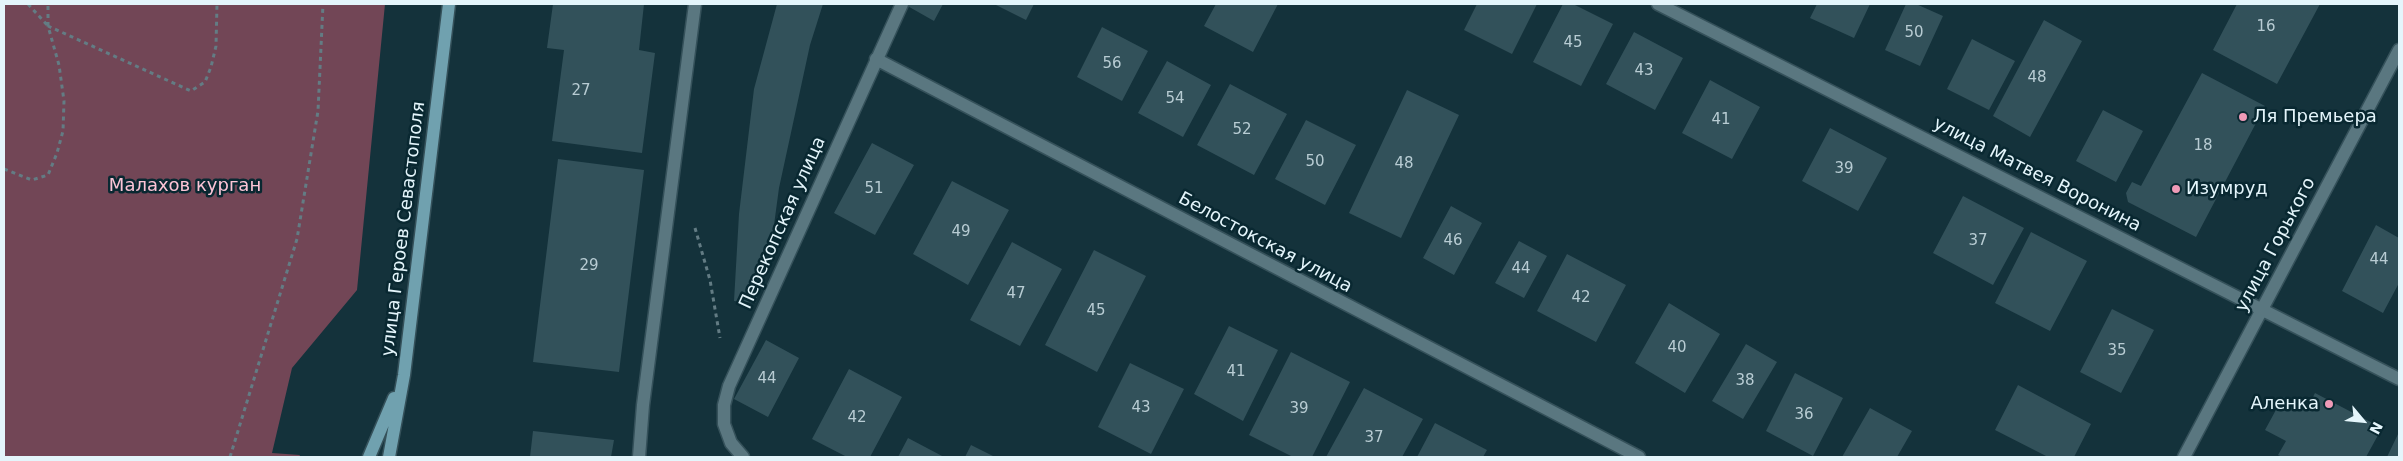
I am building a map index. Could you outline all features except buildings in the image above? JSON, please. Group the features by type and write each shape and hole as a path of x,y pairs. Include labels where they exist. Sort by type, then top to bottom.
{"main road":[{"name":"улица Героев Севастополя","path":"389,457 404,375 449,4"},
{"path":"369,457 404,375"}],"street":[{"path":"639,457 643,404 695,4"},
{"name":"Перекопская улица","path":"743,457 731,443 724,424 724,405 729,386 902,4"},
{"name":"улица Матвея Воронина","path":"1658,4 2399,379"},
{"name":"улица Горького","path":"2184,457 2399,50"},
{"name":"Белостокская улица","path":"876,59 1639,457"}],"path":[{"path":"28,4 48,26 191,92 205,82 212,67 216,46 217,4"},
{"path":"4,169 32,180 48,175 58,153 63,131 64,101 59,65 48,26 48,4"},
{"path":"230,457 297,239 318,111 323,4"},
{"path":"710,280 729,386"}],"green space":[{"name":"Малахов курган","path":"4,4 385,4 357,290 292,368 272,453 300,455 299,457 4,457"}],"place":[{"name":"Ля Премьера","path":"2243,117"},
{"name":"Изумруд","path":"2176,189"},
{"name":"Аленка","path":"2329,404"}]}
